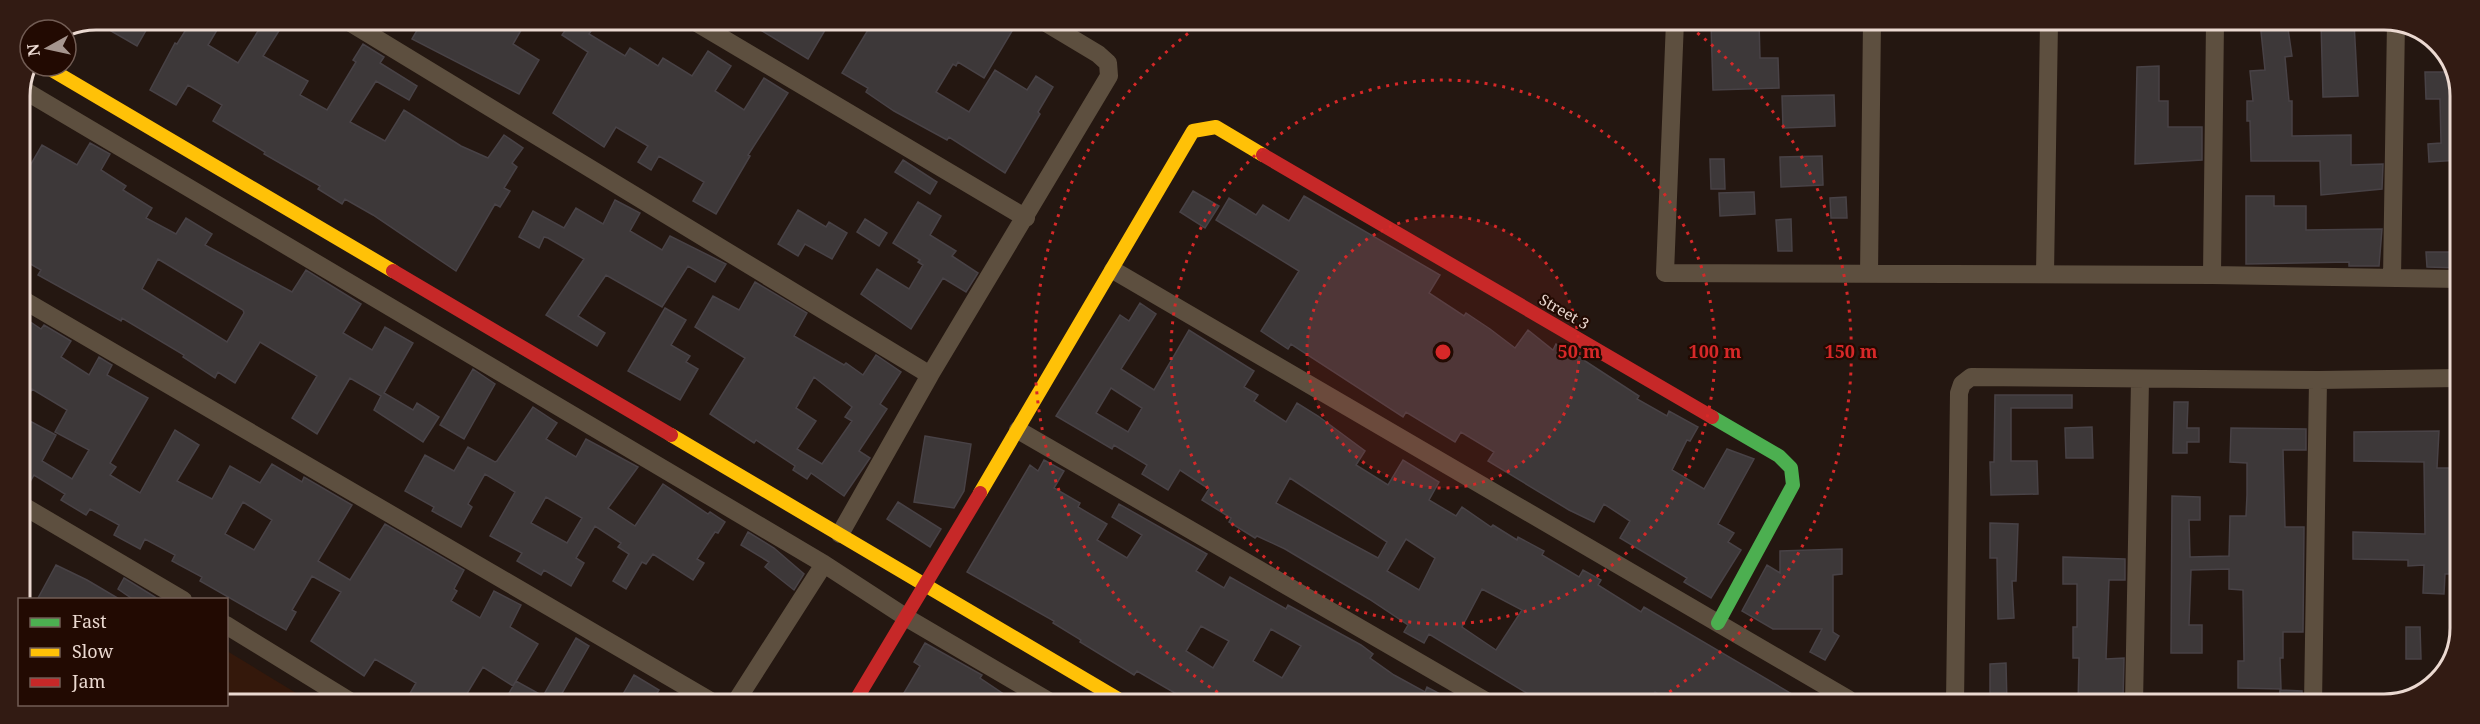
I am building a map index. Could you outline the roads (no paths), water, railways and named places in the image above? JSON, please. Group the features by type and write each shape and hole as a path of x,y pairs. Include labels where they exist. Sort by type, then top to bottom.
{"street":[{"path":"362,30 930,375"},
{"path":"709,30 1026,218"},
{"path":"840,534 930,375 1109,76 1108,63 1098,54 1058,30"},
{"path":"1675,30 1665,273 2212,275 2450,279"},
{"path":"1869,274 1872,30"},
{"path":"2045,274 2049,30"},
{"path":"2212,275 2214,30"},
{"path":"2392,278 2396,31"},
{"path":"65,78 1110,694"},
{"path":"30,94 824,564 907,618 1037,694"},
{"path":"860,694 907,618 1193,131 1209,126 1226,133 1779,456 1791,468 1793,485 1718,623"},
{"path":"1113,270 1839,694"},
{"path":"30,304 699,694"},
{"path":"1954,694 1959,393 1962,384 1971,376 2140,380 2450,378"},
{"path":"2134,694 2140,380"},
{"path":"2313,694 2318,380"},
{"path":"1018,430 1474,694"},
{"path":"30,510 180,598"},
{"path":"741,694 824,564"},
{"path":"228,628 338,694"}]}
